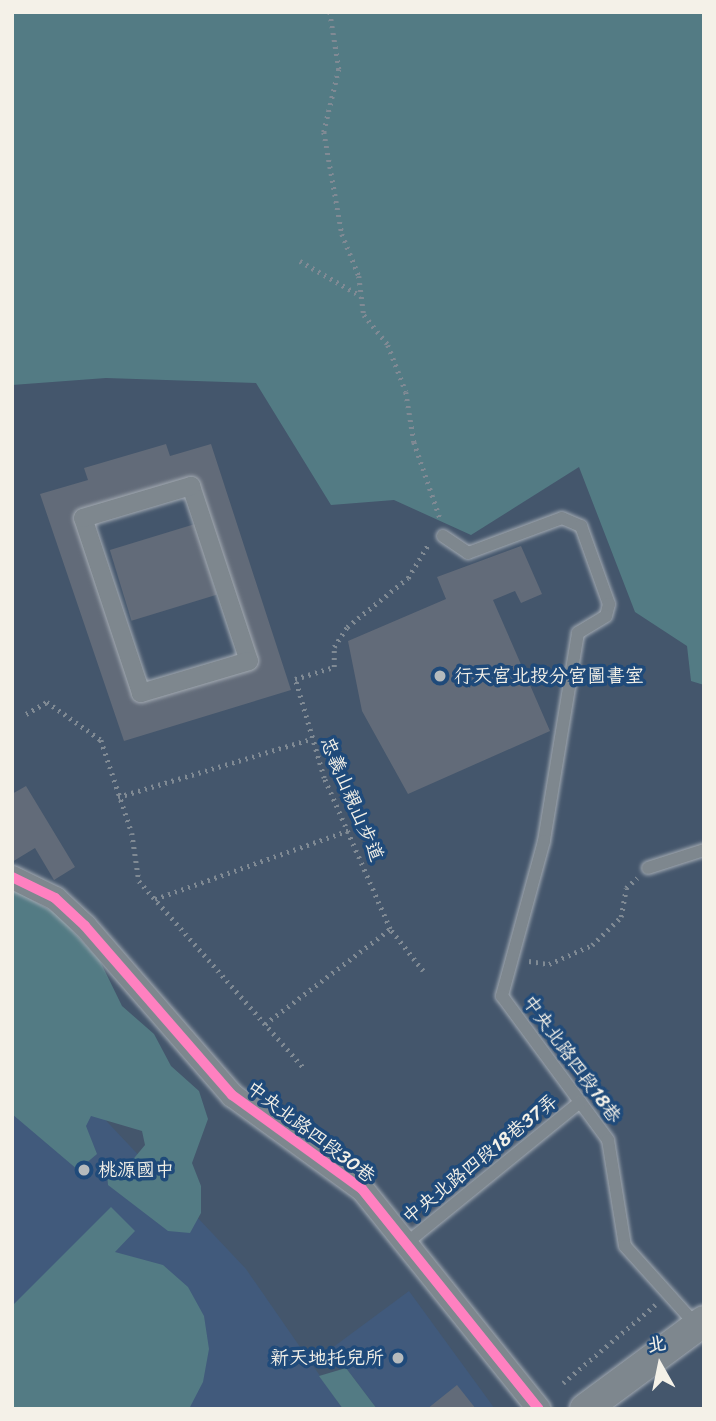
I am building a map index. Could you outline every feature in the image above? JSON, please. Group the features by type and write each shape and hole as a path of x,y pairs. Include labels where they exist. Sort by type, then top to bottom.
{"street":[{"path":"191,486 248,661 141,693 83,518 191,486"},
{"name":"中央北路四段30巷","path":"12,877 55,898 232,1095 321,1165 362,1189 539,1409"},
{"path":"585,1409 701,1324"}],"lane":[{"path":"443,536 468,553 562,518 582,526 609,604 606,616 578,634 544,841 512,959"},
{"path":"648,868 704,850"},
{"name":"中央北路四段18巷","path":"512,959 502,996 608,1140 625,1246 701,1324"},
{"name":"中央北路四段18巷37弄","path":"404,1244 580,1102"}],"path":[{"path":"330,12 339,69 324,132 342,234 362,296 364,315 388,345 406,392 414,442 443,536"},
{"path":"300,261 362,296"},
{"path":"26,714 47,702 101,740 139,881 303,1068"},
{"path":"118,797 311,739"},
{"path":"155,899 350,830"},
{"path":"512,959 549,964 592,945 621,917 626,888 648,868"},
{"path":"265,1024 390,929"},
{"path":"563,1383 655,1305"}],"shaded area":[{"name":"桃源國中","path":"12,1021 246,1269 343,1409 12,1409"},
{"name":"新天地托兒所","path":"409,1291 495,1409 377,1409 346,1368 332,1348"}],"green space":[{"path":"12,12 704,12 704,685 691,681 687,646 635,612 579,467 471,535 394,500 331,505 256,383 106,378 12,385"},
{"path":"12,889 57,914 100,961 122,1006 154,1034 171,1066 199,1091 208,1119 192,1163 201,1186 201,1213 190,1233 168,1231 108,1185 107,1173 130,1163 145,1145 142,1131 91,1116 86,1126 97,1154 78,1170 12,1114"},
{"path":"111,1207 135,1231 115,1252 163,1265 188,1287 204,1316 209,1349 203,1382 189,1409 12,1409 12,1306"},
{"path":"346,1368 377,1409 343,1409 319,1376"}],"building":[{"path":"166,444 170,456 211,444 291,690 124,741 40,494 88,480 84,468","holes":["191,486 249,661 141,693 83,518"]},
{"path":"195,524 217,595 132,621 110,550"},
{"name":"行天宮北投分宮圖書室","path":"521,546 542,594 521,603 515,591 493,600 550,731 408,794 362,711 348,641 446,599 437,577"},
{"path":"26,786 75,867 54,880 35,848 12,862 12,794"},
{"path":"457,1385 476,1409 427,1409"}],"cycle path":[{"path":"12,877 55,898 85,926 232,1095 362,1189 539,1409"}],"place":[{"name":"行天宮北投分宮圖書室","path":"440,676"},
{"name":"桃源國中","path":"84,1170"},
{"name":"新天地托兒所","path":"398,1358"}]}
